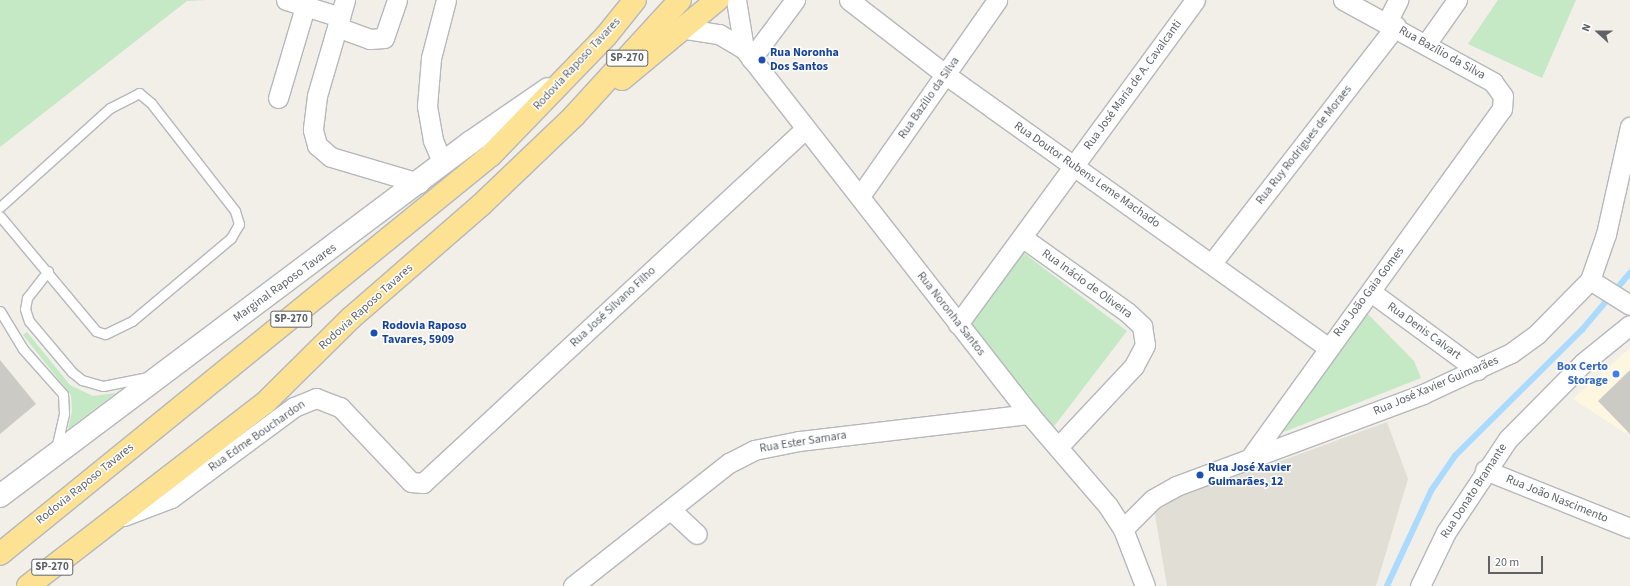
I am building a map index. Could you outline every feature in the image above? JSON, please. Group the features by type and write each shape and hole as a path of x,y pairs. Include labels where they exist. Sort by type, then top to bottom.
{"highway":[{"name":"Rodovia Raposo Tavares","path":"0,554 410,223 491,154 572,72 635,0"},
{"name":"Rodovia Raposo Tavares","path":"28,586 117,519 264,404 351,318 481,206 574,116 680,0"},
{"path":"574,116 686,29 716,0"},
{"path":"51,586 76,549"}],"main road":[{"name":"Marginal Raposo Tavares","path":"0,496 54,454 162,375 443,164 572,72"}],"street":[{"path":"286,0 306,3 340,15 370,39 384,38 397,0"},
{"path":"443,164 433,140 427,106 430,58 446,0"},
{"name":"Rua Noronha Santos","path":"736,0 747,54"},
{"path":"747,54 795,0"},
{"name":"Rua Doutor Rubens Leme Machado","path":"849,0 946,75 1328,347"},
{"name":"Rua Bazílio da Silva","path":"860,196 997,0"},
{"name":"Rua José Maria de A. Cavalcanti","path":"958,324 1023,238 1074,165 1195,0"},
{"name":"Rua Bazílio da Silva","path":"1343,0 1391,24 1493,82 1503,96 1502,109 1489,127"},
{"name":"Rua Ruy Rodrigues de Moraes","path":"1212,263 1391,24 1398,0"},
{"path":"1426,44 1457,0"},
{"path":"278,98 306,3"},
{"path":"340,15 317,96 313,130 317,145 331,157 419,183"},
{"name":"Rua Noronha Santos","path":"686,29 719,34 747,54 804,130 860,196 1029,414 1058,447 1123,529 1145,586"},
{"name":"Rua João Gaia Gomes","path":"1250,458 1328,347 1371,292 1489,127"},
{"name":"Rua José Xavier Guimarães","path":"1123,529 1153,499 1176,486 1423,394 1511,354 1538,334 1594,282 1630,127"},
{"name":"Rua José Silvano Filho","path":"423,483 804,130"},
{"name":"Rua Inácio de Oliveira","path":"1023,238 1127,312 1142,326 1145,345 1134,366 1058,447"},
{"path":"1594,282 1626,302"},
{"name":"Rua Denis Calvart","path":"1371,292 1478,370"},
{"name":"Rua Donato Bramante","path":"1420,586 1446,532 1485,470 1508,438 1583,363 1630,326"},
{"name":"Rua Edme Bouchardon","path":"117,519 171,498 294,407 316,398 340,407 411,482 423,483"},
{"name":"Rua Ester Samara","path":"573,586 729,463 754,450 799,440 1029,414"},
{"name":"Rua João Nascimento","path":"1485,470 1630,528"},
{"path":"671,510 697,534"}],"lane":[{"path":"0,207 110,108 138,93 151,103 238,217 239,224 231,238 113,333 96,331 48,271 0,216"},
{"path":"48,271 27,298 25,309 28,321 72,372 82,380 103,386 162,375"},
{"path":"0,311 23,349 63,394 64,414 54,454"}],"shaded area":[{"name":"Box Certo Storage","path":"1630,348 1630,429 1625,433 1573,399"},
{"path":"1387,422 1408,479 1376,586 1167,586 1154,509 1198,483 1259,469"}],"green space":[{"path":"0,0 207,0 187,1 0,147"},
{"path":"1498,0 1576,0 1542,78 1468,44"},
{"path":"1021,251 1127,331 1052,429 967,326"},
{"path":"1362,308 1414,361 1421,378 1276,435"},
{"path":"27,332 70,385 93,396 116,393 68,429 72,412 71,395 23,335"}],"building":[{"path":"0,360 36,404 0,434"},
{"path":"1630,370 1630,434 1598,401"}],"waterway":[{"path":"1387,586 1431,491 1455,456 1582,330 1630,273"}],"place":[{"name":"Rua Noronha Dos Santos","path":"762,60"},
{"name":"Rodovia Raposo Tavares, 5909","path":"374,333"},
{"name":"Box Certo Storage","path":"1616,374"},
{"name":"Rua José Xavier Guimarães, 12","path":"1200,475"}]}
